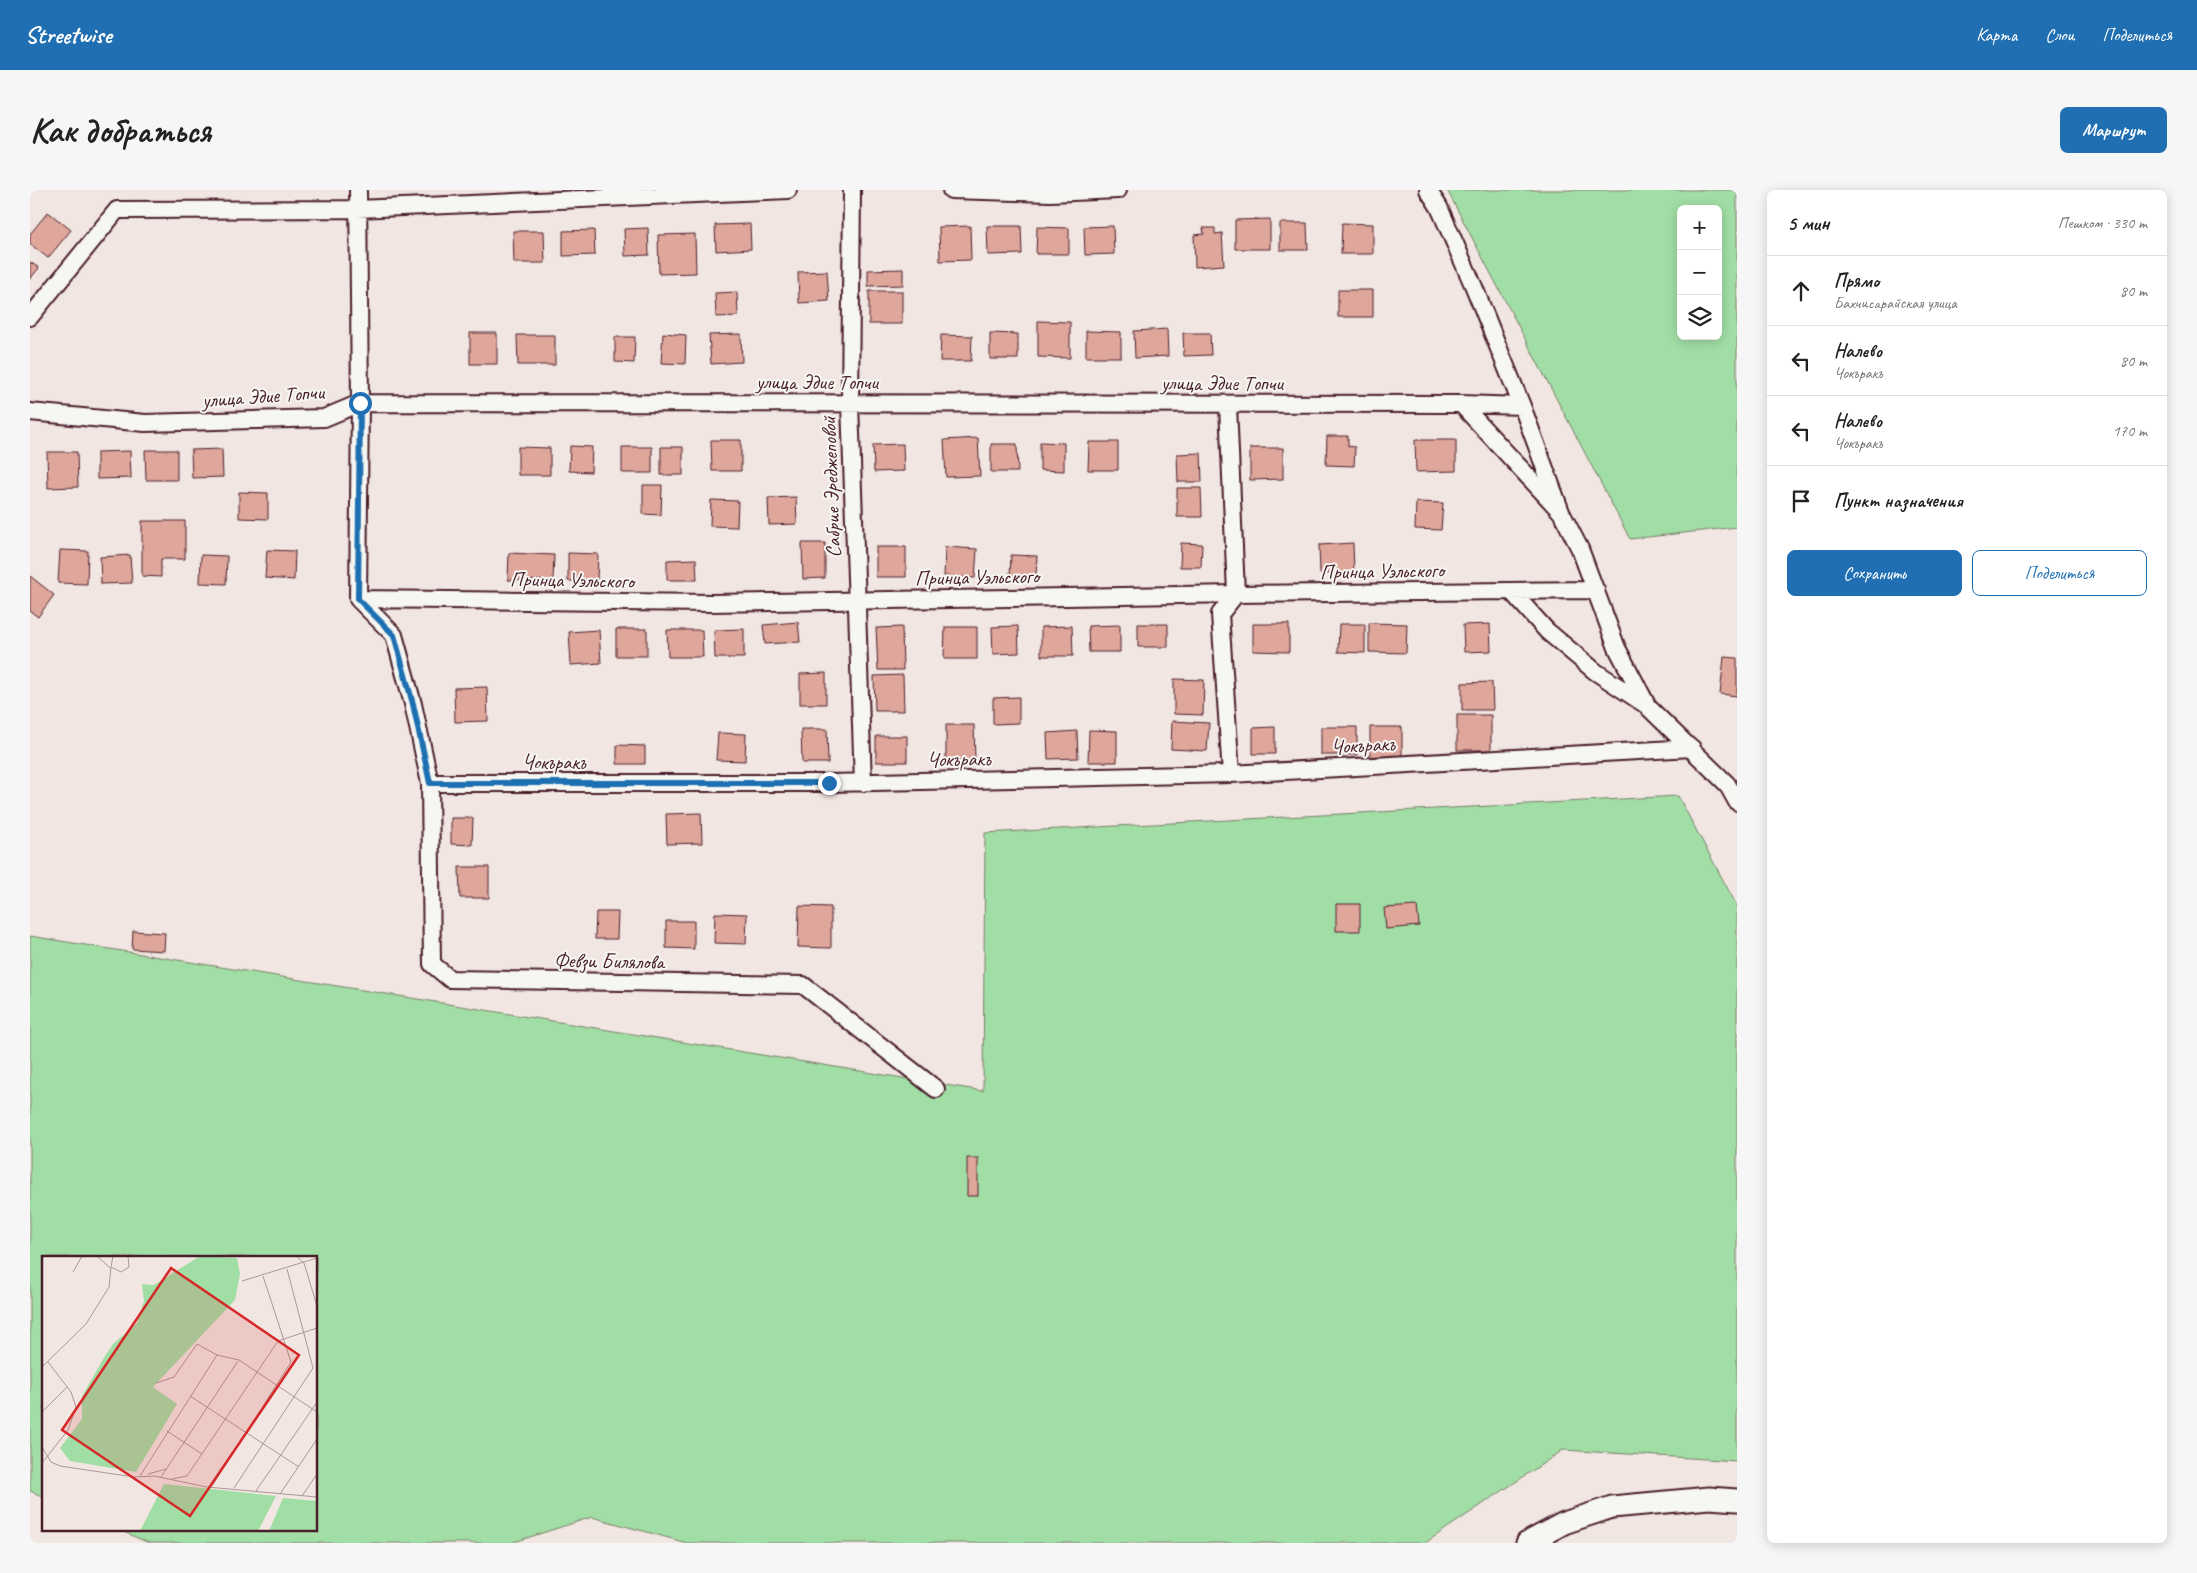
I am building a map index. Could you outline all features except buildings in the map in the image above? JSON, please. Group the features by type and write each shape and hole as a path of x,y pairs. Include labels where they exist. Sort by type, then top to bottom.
{"main road":[{"path":"1527,1543 1564,1523 1612,1507 1710,1498 1737,1500"}],"street":[{"path":"358,190 360,403 358,599 394,635 413,704 430,783"},
{"path":"30,317 117,210 357,209 788,190"},
{"name":"Сабрие Эреджеповой","path":"852,190 850,403 863,782"},
{"path":"951,190 1050,193 1118,190"},
{"path":"1428,190 1439,207 1522,406 1561,512 1580,549 1617,648 1648,707"},
{"name":"улица Эдие Топчи","path":"30,412 145,423 324,418 360,403 1461,404 1522,406"},
{"path":"1228,404 1236,594 1220,614 1231,774"},
{"path":"1461,404 1561,512"},
{"name":"Принца Уэльского","path":"358,599 712,604 1236,594 1596,590"},
{"path":"1511,591 1547,631 1596,672 1648,707 1692,748 1727,784 1737,802"},
{"name":"Чокъракъ","path":"430,783 863,782 1231,774 1692,748"},
{"name":"Февзи Билялова","path":"430,783 432,964 450,979 803,985 936,1089"}],"green space":[{"path":"1447,190 1737,190 1737,527 1630,539"},
{"path":"1678,796 1737,906 1737,1461 1563,1450 1425,1543 687,1543 592,1517 511,1543 149,1543 119,1530 318,1530 318,1256 42,1256 42,1496 30,1491 30,936 983,1091 985,833"}],"route":[{"path":"360,403 358,599 394,635 413,704 430,783 829,783"}]}
